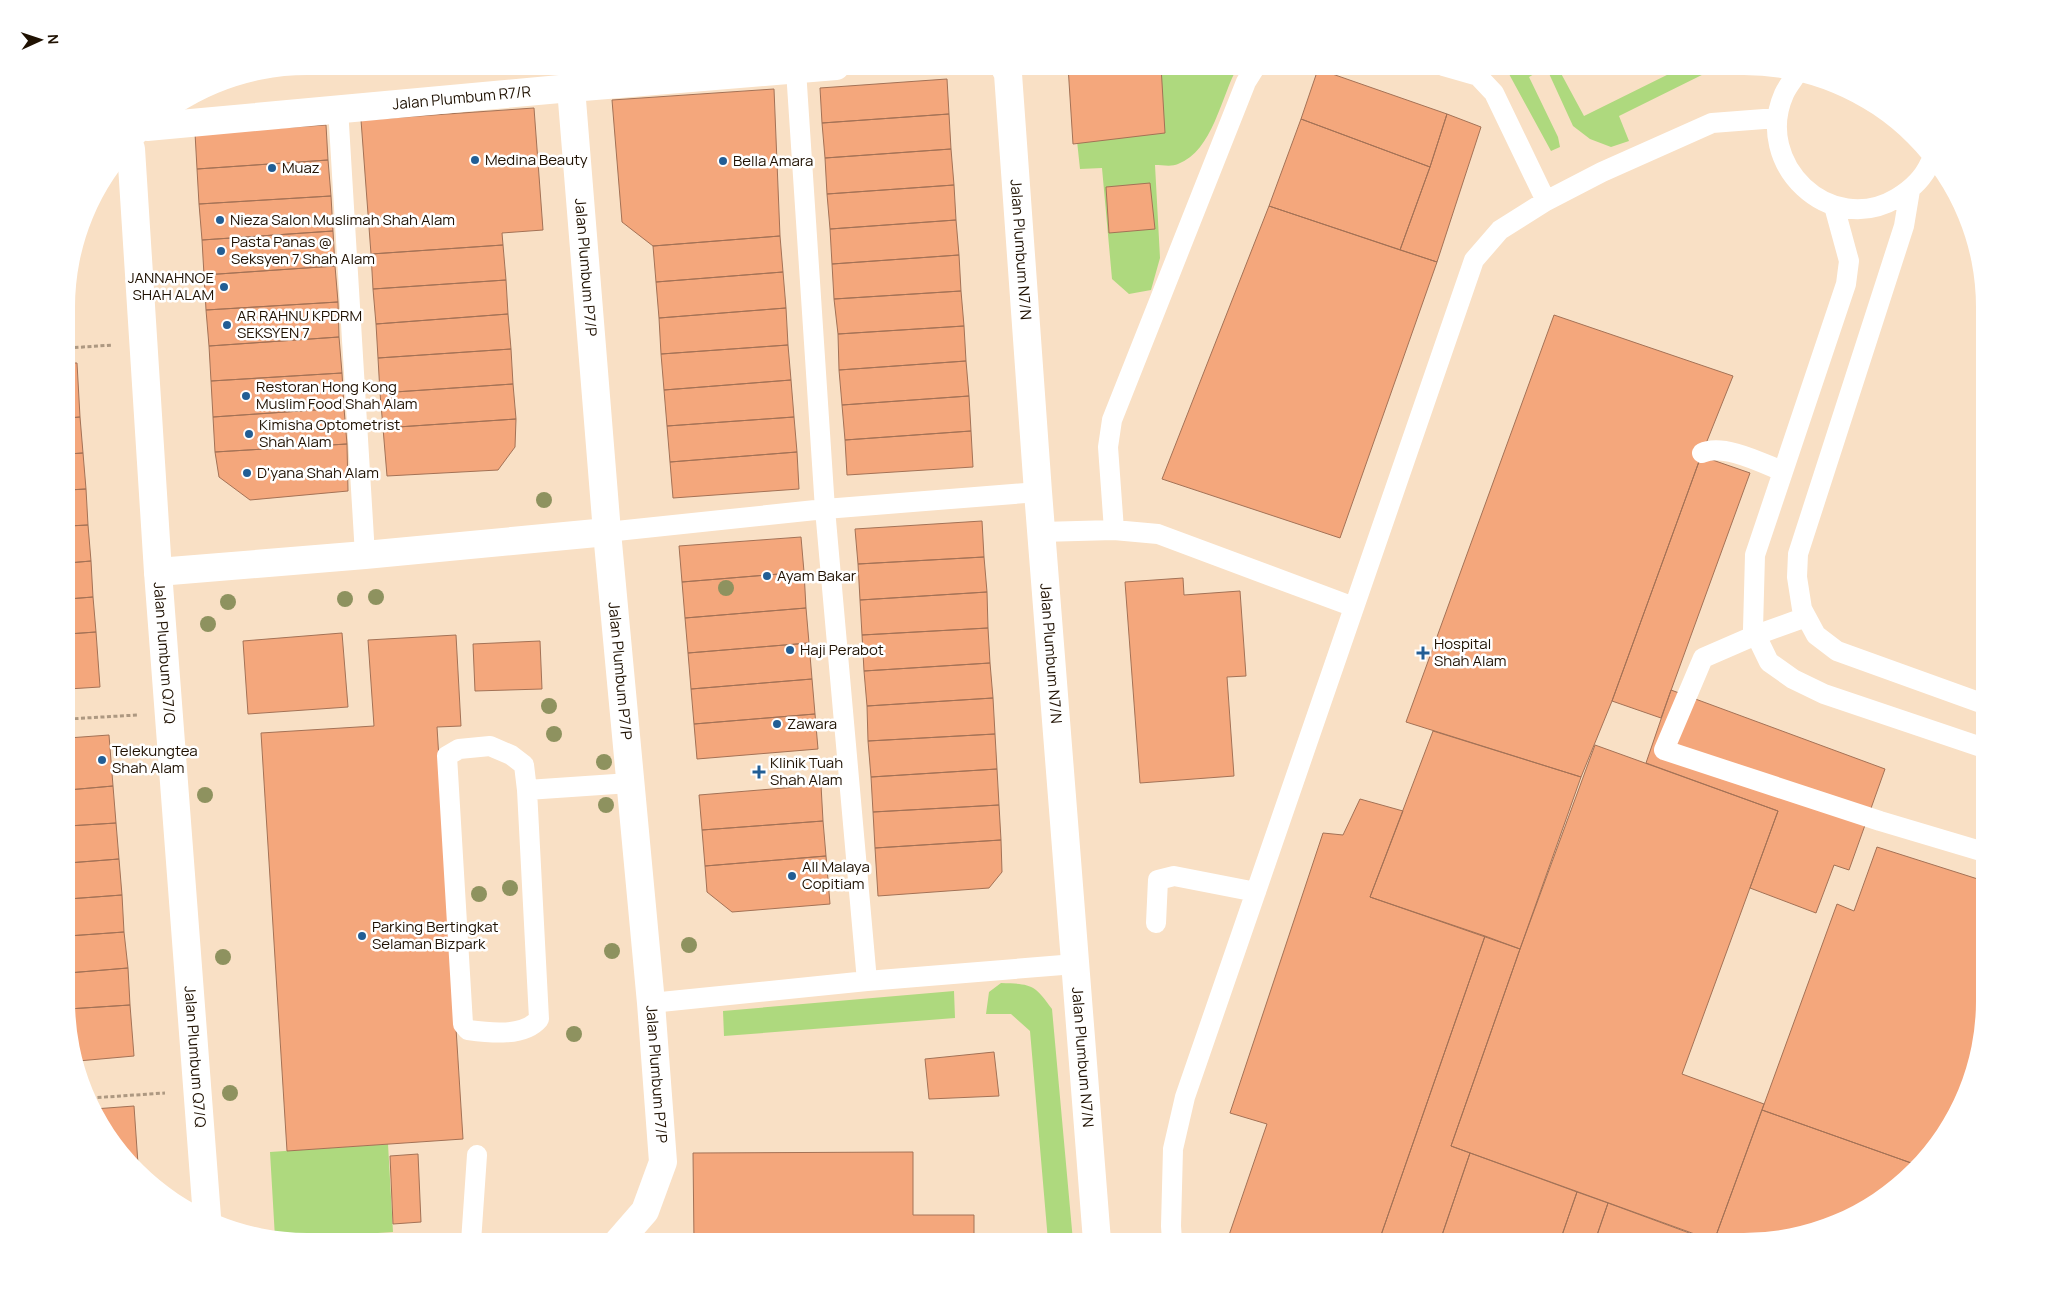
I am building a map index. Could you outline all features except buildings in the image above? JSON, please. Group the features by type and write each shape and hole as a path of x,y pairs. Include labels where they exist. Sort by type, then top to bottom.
{"street":[{"name":"Jalan Plumbum R7/R","path":"163,125 338,108 734,75"},
{"name":"Jalan Plumbum N7/N","path":"1008,75 1041,532 1096,1233"},
{"name":"Jalan Plumbum P7/P","path":"571,88 606,532 651,1003 663,1162 645,1211 626,1233"},
{"name":"Jalan Plumbum Q7/Q","path":"131,155 158,572 207,1210"},
{"path":"158,572 606,532"}],"lane":[{"path":"796,75 825,509 867,980"},
{"path":"1114,530 1108,447 1112,420 1250,75"},
{"path":"1474,75 1478,76 1494,93 1546,201"},
{"path":"1793,80 1784,94 1777,118 1777,140 1784,162 1797,182 1814,196 1834,206 1861,209 1887,204 1910,190 1928,167"},
{"path":"338,108 365,555"},
{"path":"1172,1233 1173,1149 1185,1096 1474,260 1500,230 1546,201 1602,172 1712,123 1777,118"},
{"path":"1910,190 1904,226 1798,554 1797,577 1802,609 1806,617 1816,635 1837,651 1976,701"},
{"path":"1834,206 1849,261 1846,284 1755,555 1753,629 1769,662 1793,679 1824,694 1976,745"},
{"path":"1702,453 1707,451 1723,451 1748,457 1782,471"},
{"path":"606,532 825,509 1038,492"},
{"path":"1041,532 1114,530 1158,534 1354,607"},
{"path":"1806,617 1756,635 1695,653 1664,750 1880,821 1976,850"},
{"path":"490,746 511,755 524,765 527,790 539,1019 532,1027 517,1030 482,1032 468,1030 463,1024 447,756 458,748 490,746"},
{"path":"527,790 630,782"},
{"path":"1156,923 1158,880 1174,876 1256,892"},
{"path":"651,1003 867,980 1075,964"},
{"path":"472,1233 477,1154"}],"path":[{"path":"75,347 142,342"},
{"path":"75,719 170,712"},
{"path":"96,1098 198,1091"}],"green space":[{"path":"1070,75 1234,75 1215,121 1200,147 1190,157 1176,165 1155,165 1160,258 1151,290 1129,294 1112,279 1102,168 1080,169"},
{"path":"1510,75 1532,75 1529,77 1558,137 1560,147 1551,151"},
{"path":"1550,75 1562,75 1584,116 1667,75 1702,75 1619,116 1629,141 1611,147 1590,139 1573,126"},
{"path":"1001,983 1026,985 1036,990 1052,1009 1072,1233 1047,1233 1030,1031 1011,1014 986,1014 989,992"},
{"path":"954,991 955,1018 724,1036 723,1011"},
{"path":"388,1144 393,1232 291,1233 275,1231 270,1152"}],"place":[{"name":"Medina Beauty","path":"475,160"},
{"name":"Bella Amara","path":"723,161"},
{"name":"Muaz","path":"272,168"},
{"name":"Nieza Salon Muslimah Shah Alam","path":"220,220"},
{"name":"Pasta Panas @ Seksyen 7 Shah Alam","path":"221,251"},
{"name":"JANNAHNOE SHAH ALAM","path":"224,287"},
{"name":"AR RAHNU KPDRM SEKSYEN 7","path":"227,325"},
{"name":"Restoran Hong Kong Muslim Food Shah Alam","path":"246,396"},
{"name":"Kimisha Optometrist Shah Alam","path":"249,434"},
{"name":"D'yana Shah Alam","path":"247,473"},
{"name":"Ayam Bakar","path":"767,576"},
{"name":"Haji Perabot","path":"790,650"},
{"name":"Hospital Shah Alam","path":"1423,653"},
{"name":"Zawara","path":"777,724"},
{"name":"Telekungtea Shah Alam","path":"102,760"},
{"name":"Klinik Tuah Shah Alam","path":"759,772"},
{"name":"All Malaya Copitiam","path":"792,876"},
{"name":"Parking Bertingkat Selaman Bizpark","path":"362,936"}]}
